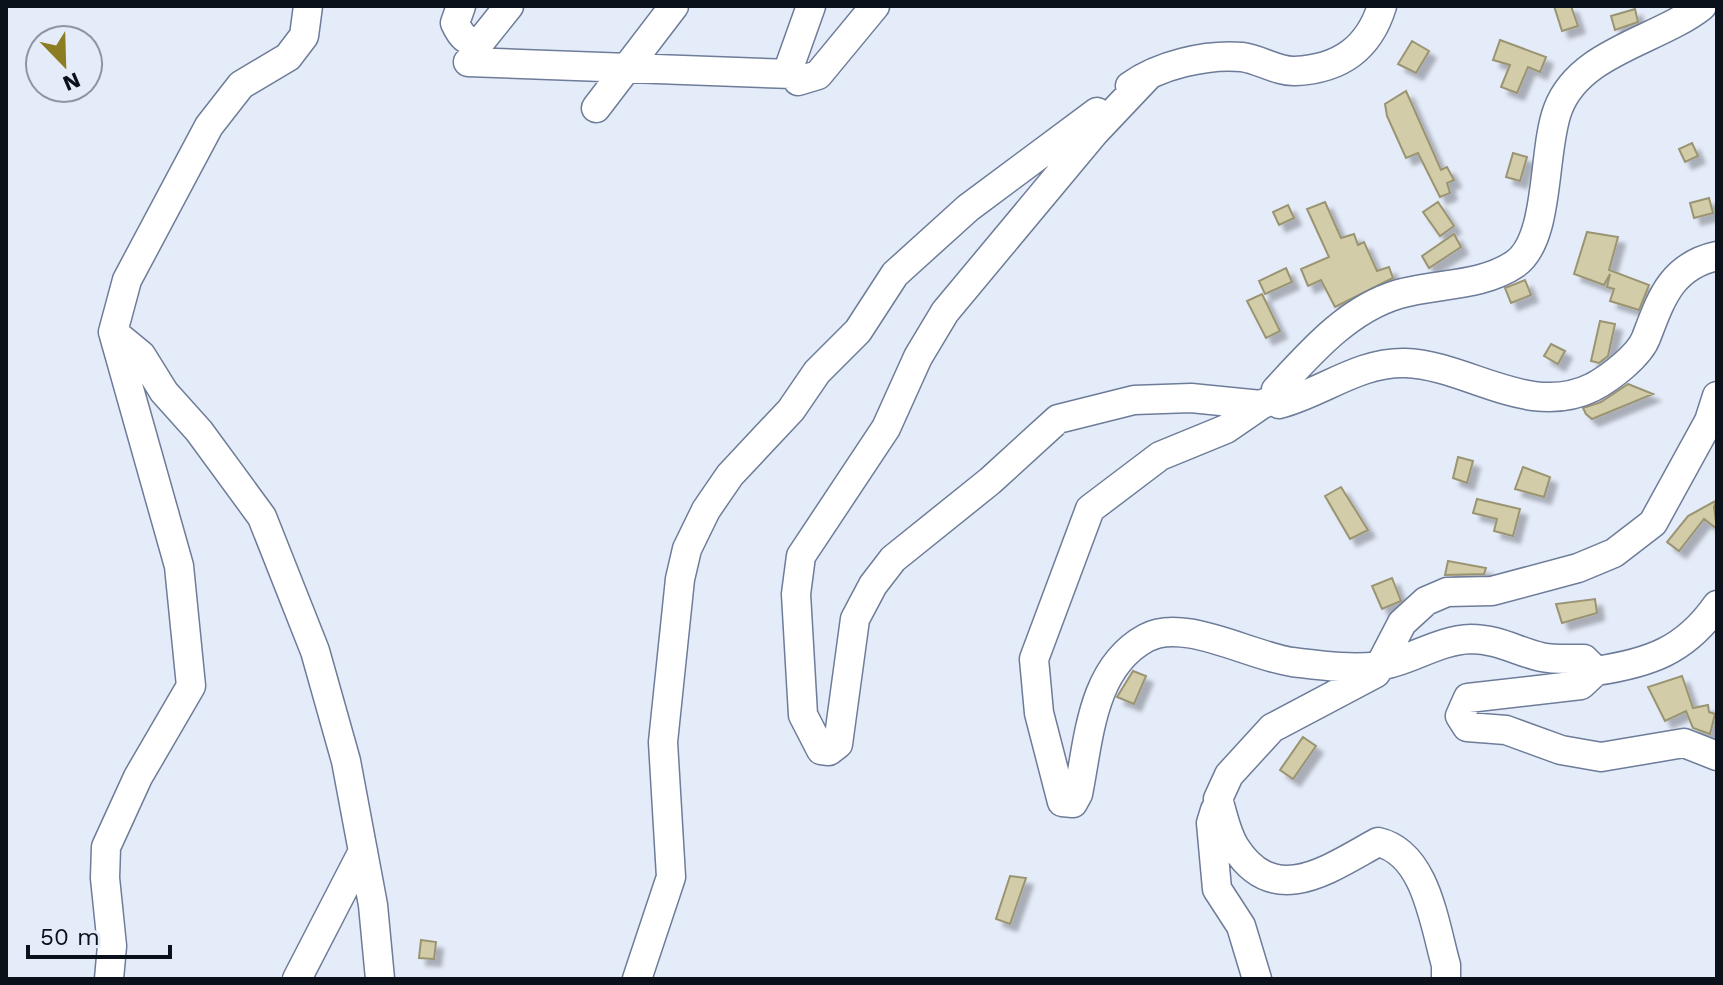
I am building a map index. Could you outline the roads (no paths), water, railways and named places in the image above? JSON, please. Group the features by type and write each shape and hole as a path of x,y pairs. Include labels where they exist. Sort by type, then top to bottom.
{"street":[{"path":"109,979 112,946 105,878 106,847 138,777 191,686 179,566 113,332 127,280 209,126 241,85 288,57 304,36 308,6"},
{"path":"461,6 455,23 461,36 472,42 481,41 509,6"},
{"path":"596,108 674,6"},
{"path":"811,6 790,65 798,81 818,75 875,6"},
{"path":"637,979 671,877 663,742 680,579 687,549 706,510 730,475 791,410 817,372 858,331 895,274 968,208 1147,77 1165,68 1215,56 1244,57 1294,71 1330,63 1356,51 1374,33 1382,6"},
{"path":"1596,671 1584,659 1542,657 1496,640 1467,639 1424,649 1379,666 1292,662 1247,652 1186,631 1168,630 1146,638 1124,655 1102,685 1078,794 1073,803 1062,802 1039,713 1034,659 1090,509 1160,456 1226,429 1268,401 1336,329 1368,307 1397,294 1489,277 1517,263 1534,243 1558,108 1575,82 1630,45 1686,19 1702,6"},
{"path":"468,62 792,74"},
{"path":"1147,77 1094,133 945,312 918,357 886,428 801,556 796,594 803,715 821,750 829,751 838,744 855,619 873,585 893,559 990,481 1058,419 1134,400 1191,398 1279,404 1302,398 1357,371 1402,363 1431,366 1484,384 1549,398 1592,388 1615,372 1645,341 1650,319 1672,279 1694,265 1717,256"},
{"path":"113,332 141,355 164,392 199,431 262,517 315,651 346,761 363,851 380,979"},
{"path":"1257,979 1241,926 1217,889 1211,823 1229,775 1272,728 1376,673 1402,623 1426,601 1447,592 1492,591 1578,568 1614,553 1653,523 1709,421 1717,396"},
{"path":"1717,605 1699,632 1641,664 1596,671 1581,685 1468,698 1460,716 1467,727 1506,730 1561,750 1601,757 1684,743 1717,756"},
{"path":"1218,799 1233,845 1251,868 1266,877 1286,880 1314,877 1378,842 1395,846 1410,859 1420,883 1446,965 1446,979"},
{"path":"297,979 363,851"}]}
